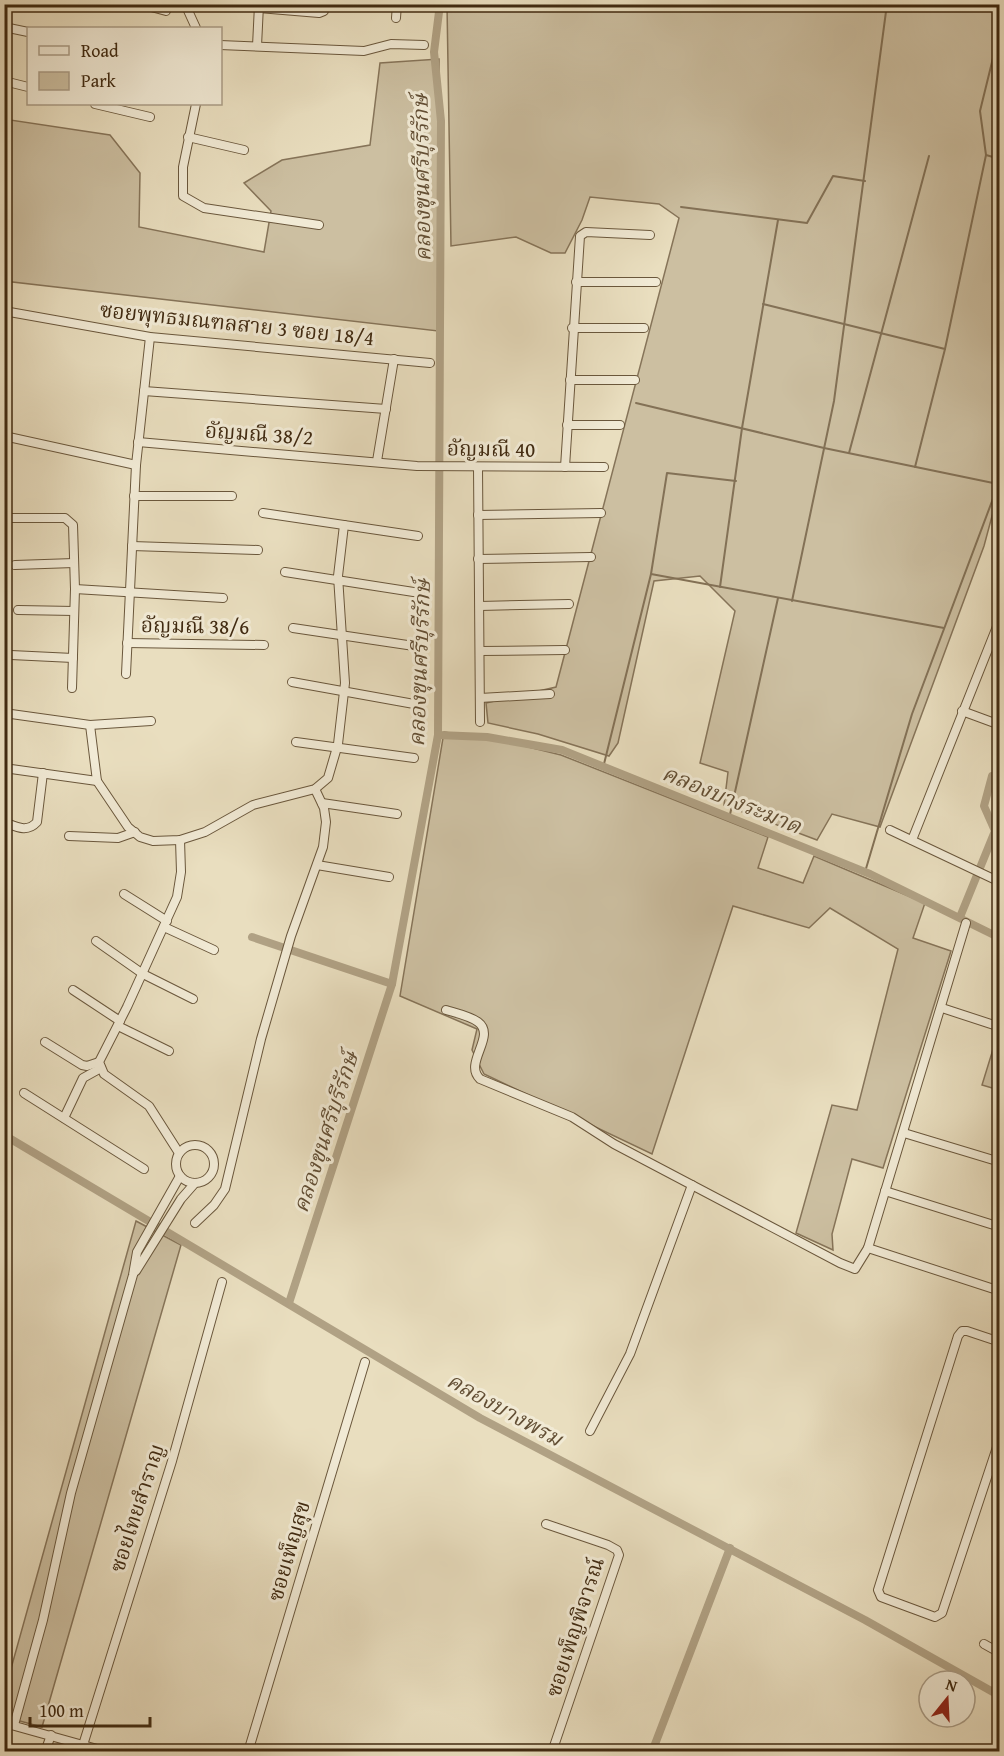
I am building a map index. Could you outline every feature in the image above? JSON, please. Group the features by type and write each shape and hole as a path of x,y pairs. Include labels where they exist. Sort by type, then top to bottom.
{"street":[{"path":"140,4 166,11"},
{"path":"185,4 196,27"},
{"path":"257,46 259,6 320,13 324,11 325,4"},
{"path":"396,18 398,4"},
{"path":"4,27 27,33"},
{"path":"222,45 364,51 391,44 424,45"},
{"path":"4,81 27,87"},
{"path":"99,105 150,117"},
{"path":"196,105 188,137 181,186 183,196 187,200 204,208 319,225"},
{"path":"188,137 244,150"},
{"path":"565,467 578,241 586,232 650,235"},
{"path":"576,282 656,282"},
{"name":"ซอยพุทธมณฑลสาย 3 ซอย 18/4","path":"4,311 150,337 430,363"},
{"path":"572,328 644,328"},
{"path":"126,674 136,465 150,337"},
{"path":"377,461 394,359"},
{"path":"570,380 635,380"},
{"path":"144,392 386,409"},
{"path":"567,425 620,425"},
{"path":"4,436 136,465"},
{"name":"อัญมณี 38/2","path":"138,442 377,461"},
{"name":"อัญมณี 40","path":"377,461 417,466 604,467"},
{"path":"474,467 478,515 480,722"},
{"path":"134,496 232,496"},
{"path":"262,513 418,536"},
{"path":"478,515 601,513"},
{"path":"11,518 70,520 75,589 72,688"},
{"path":"90,725 98,781 128,827 153,841 180,840 205,832 253,805 315,789 328,778 337,748 344,692 339,580 344,525"},
{"path":"132,546 258,550"},
{"path":"478,559 591,557"},
{"path":"15,565 74,563"},
{"path":"285,572 420,593"},
{"path":"75,589 223,598"},
{"path":"480,606 569,604"},
{"path":"18,610 74,611"},
{"path":"912,840 999,619"},
{"path":"293,628 414,646"},
{"name":"อัญมณี 38/6","path":"126,643 264,645"},
{"path":"480,651 565,650"},
{"path":"11,655 73,658"},
{"path":"292,682 414,704"},
{"path":"480,698 550,694"},
{"path":"962,711 999,725"},
{"path":"4,713 90,725 152,721"},
{"path":"296,742 414,758"},
{"path":"4,768 98,781"},
{"path":"4,822 25,829 31,828 37,822 43,773"},
{"path":"195,1223 214,1205 227,1182 261,1039 291,936 323,847 326,822 322,803 315,789"},
{"path":"322,803 397,814"},
{"path":"890,830 995,880"},
{"path":"69,836 118,838 135,832"},
{"path":"64,1118 83,1078 100,1065 165,924 178,889 180,840"},
{"path":"317,865 389,877"},
{"path":"124,894 165,924 214,950"},
{"path":"446,1010 477,1022 483,1028 484,1036 474,1067 475,1074 480,1079 572,1117 614,1144 855,1269 868,1248 966,922"},
{"path":"96,941 143,974 193,999"},
{"path":"72,990 119,1024 170,1051"},
{"path":"942,1008 999,1027"},
{"path":"45,1042 82,1065 100,1065"},
{"path":"100,1065 104,1074 149,1106 179,1153"},
{"path":"24,1093 144,1170"},
{"path":"904,1133 999,1162"},
{"path":"134,1275 181,1199 195,1183 207,1179 212,1174 213,1155 197,1144 186,1146 179,1153 176,1167 180,1176 195,1183"},
{"path":"14,1725 43,1620 71,1493 134,1275 137,1252 180,1176"},
{"path":"590,1431 630,1354 692,1185"},
{"path":"885,1191 999,1227"},
{"path":"868,1248 999,1291"},
{"name":"ซอยไทยสำราญ","path":"83,1744 172,1461 222,1282"},
{"path":"999,1342 967,1330 962,1331 958,1336 878,1590 881,1597 935,1617 942,1613 999,1438"},
{"name":"ซอยเพ็ญสุข","path":"248,1752 365,1362"},
{"name":"ซอยเพ็ญพิจารณ์","path":"546,1524 608,1545 617,1550 618,1555 552,1752"},
{"path":"984,1644 999,1653"},
{"path":"4,1723 108,1752"},
{"path":"45,1752 51,1735"}],"green space":[{"path":"447,5 999,5 1000,67 997,70 994,113 1000,140 999,490 984,546 880,827 832,814 817,840 724,805 728,772 700,763 735,611 700,576 654,581 618,743 609,756 538,734 488,723 486,703 556,687 679,218 659,204 590,197 582,220 565,253 551,253 516,237 451,246"},
{"path":"439,59 438,331 4,281 4,119 110,135 140,173 139,227 264,252 271,211 244,183 282,160 370,145 380,63"},
{"path":"444,732 508,742 561,755 768,837 758,868 803,883 814,856 925,903 913,938 951,951 883,1168 852,1159 832,1234 833,1250 796,1233 832,1105 857,1110 898,949 830,908 809,928 733,906 652,1154 484,1074 472,1050 477,1029 400,996"},
{"path":"998,1033 1000,1034 999,1090 982,1085"},
{"path":"136,1221 181,1245 42,1727 5,1717 5,1690"}],"waterway":[{"name":"คลองขุนศรีบุรีรักษ์","path":"289,1303 392,984 438,735 441,121 434,52 440,4"},
{"path":"792,601 834,401 887,4"},
{"path":"1000,54 993,58 980,111 986,155 1000,159"},
{"path":"945,349 986,155"},
{"path":"849,453 929,156"},
{"path":"681,207 807,223 833,176 865,181"},
{"path":"720,587 742,428 778,220"},
{"path":"763,304 945,349 915,467"},
{"path":"636,403 824,448 998,484"},
{"path":"603,768 651,574 667,473 736,481"},
{"path":"865,872 912,714 1000,480"},
{"path":"651,574 944,628"},
{"path":"729,819 778,598"},
{"name":"คลองบางระมาด","path":"438,735 487,737 562,750 870,874 1000,938"},
{"path":"960,917 995,831 984,806 992,776 1000,779"},
{"path":"252,937 392,984"},
{"name":"คลองบางพรม","path":"4,1135 480,1418 865,1620 1000,1696"},
{"path":"652,1752 730,1548"}]}
